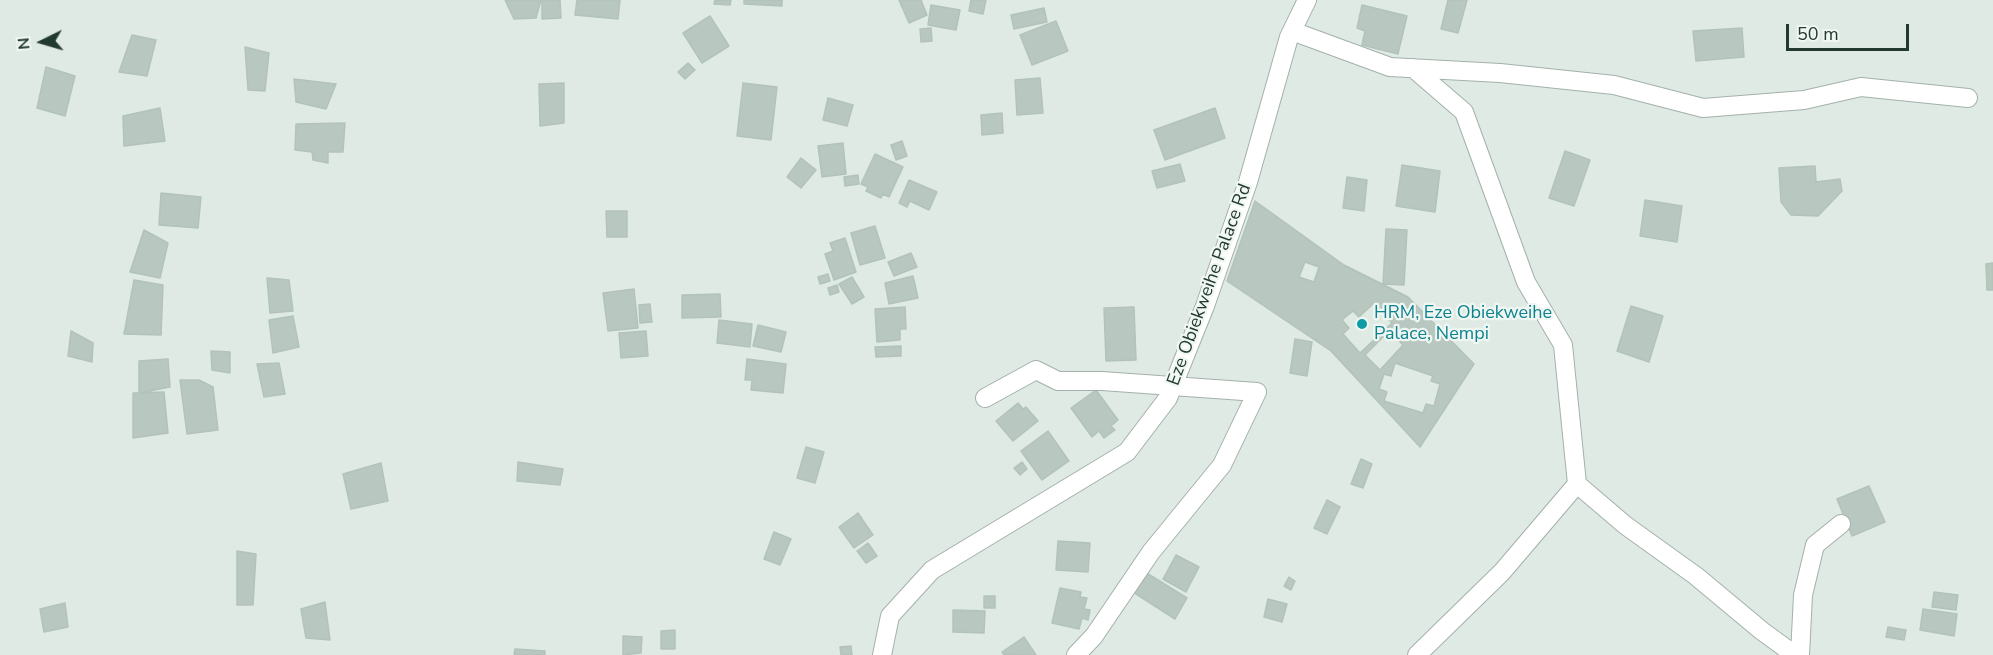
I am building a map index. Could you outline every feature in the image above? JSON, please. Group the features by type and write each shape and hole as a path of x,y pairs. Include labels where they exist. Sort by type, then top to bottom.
{"street":[{"name":"Eze Obiekweihe Palace Rd","path":"882,655 890,616 932,570 1127,452 1168,398 1205,306 1248,182 1292,31 1306,0"},
{"path":"1292,31 1390,67 1500,73 1614,85 1703,108 1804,100 1861,87 1968,98"},
{"path":"1413,68 1464,112 1526,282 1563,345 1576,484 1625,525 1696,576 1762,631 1797,655 1803,595 1815,545 1841,524"},
{"path":"985,398 1036,370 1058,381 1102,381 1257,392 1222,465 1151,552 1094,636 1076,655"},
{"path":"1417,655 1502,572 1576,484"}],"building":[{"path":"505,0 541,0 536,18 514,19"},
{"path":"542,0 560,0 561,18 542,19"},
{"path":"577,0 620,0 618,19 575,15"},
{"path":"715,0 731,0 730,5 714,4"},
{"path":"744,0 782,0 782,6 744,4"},
{"path":"899,0 921,0 927,15 909,23"},
{"path":"971,0 986,0 983,14 969,11"},
{"path":"1448,0 1467,0 1458,33 1441,29"},
{"path":"931,5 960,10 956,30 928,25"},
{"path":"1362,5 1407,16 1398,54 1362,45 1365,31 1357,28"},
{"path":"1044,8 1047,22 1014,29 1011,15"},
{"path":"710,16 729,46 702,63 683,33"},
{"path":"1056,21 1068,51 1032,65 1020,35"},
{"path":"931,28 932,41 921,42 920,29"},
{"path":"1742,28 1744,57 1696,61 1693,31"},
{"path":"132,35 156,40 147,76 119,72"},
{"path":"245,47 269,53 265,91 248,90"},
{"path":"688,63 695,70 685,79 678,72"},
{"path":"46,67 75,76 65,116 37,108"},
{"path":"1040,78 1043,113 1017,115 1015,80"},
{"path":"294,79 336,84 326,109 296,102"},
{"path":"564,83 564,123 540,126 539,84"},
{"path":"743,83 777,87 771,140 737,136"},
{"path":"828,98 853,105 847,126 823,120"},
{"path":"160,108 165,141 124,146 123,116"},
{"path":"1215,108 1225,138 1165,160 1154,130"},
{"path":"1002,113 1003,133 982,135 981,115"},
{"path":"345,123 343,152 328,152 328,163 313,160 312,152 295,150 296,124"},
{"path":"902,141 907,156 896,160 891,145"},
{"path":"843,143 846,174 822,177 818,146"},
{"path":"1565,151 1590,160 1574,206 1549,198"},
{"path":"875,154 903,167 889,197 883,194 881,198 866,191 868,187 861,184"},
{"path":"801,158 816,170 801,188 787,177"},
{"path":"1180,164 1185,181 1157,188 1152,171"},
{"path":"1402,165 1440,171 1435,212 1396,206"},
{"path":"1815,166 1816,182 1840,179 1842,191 1818,216 1791,215 1781,202 1779,168"},
{"path":"858,175 859,184 845,186 844,177"},
{"path":"1347,177 1367,180 1364,211 1343,208"},
{"path":"909,180 937,192 929,210 910,201 907,207 899,203"},
{"path":"161,193 201,197 198,228 159,225"},
{"path":"1645,200 1682,206 1677,242 1640,236"},
{"name":"HRM, Eze Obiekweihe Palace, Nempi","path":"1255,201 1344,265 1408,297 1474,364 1420,447 1331,351 1227,281"},
{"path":"606,211 627,211 627,237 607,237"},
{"path":"875,226 885,258 860,265 851,233"},
{"path":"1386,229 1407,230 1404,285 1383,284"},
{"path":"144,230 168,243 160,278 130,272"},
{"path":"845,238 856,272 834,280 825,254 833,251 830,243"},
{"path":"911,253 917,267 894,276 888,262"},
{"path":"1305,262 1319,267 1314,282 1299,277"},
{"path":"1993,263 1993,290 1987,290 1986,264"},
{"path":"828,274 830,281 820,284 818,277"},
{"path":"913,276 918,298 889,304 885,283"},
{"path":"852,277 864,297 852,304 839,284"},
{"path":"267,278 289,280 293,311 270,313"},
{"path":"134,280 163,285 161,335 124,334"},
{"path":"837,285 839,292 830,295 828,288"},
{"path":"634,289 638,328 608,331 603,293"},
{"path":"720,294 721,317 682,318 682,295"},
{"path":"1374,303 1392,323 1360,353 1343,334 1349,328 1342,320 1353,311 1359,317"},
{"path":"650,304 652,322 640,323 639,305"},
{"path":"1631,306 1663,316 1649,362 1617,351"},
{"path":"905,307 906,329 900,329 900,340 877,342 875,309"},
{"path":"1134,307 1136,360 1106,361 1104,308"},
{"path":"293,316 299,347 273,353 269,320"},
{"path":"719,320 752,324 750,347 717,343"},
{"path":"758,325 786,332 781,352 753,346"},
{"path":"71,331 93,343 92,362 68,356"},
{"path":"646,331 648,356 621,358 619,333"},
{"path":"1389,331 1403,345 1380,370 1365,355"},
{"path":"1295,339 1312,342 1307,376 1290,373"},
{"path":"901,346 901,356 876,357 875,347"},
{"path":"211,351 230,352 230,373 212,370"},
{"path":"168,359 170,387 139,393 139,361"},
{"path":"747,359 786,364 783,393 751,390 752,380 745,380"},
{"path":"279,363 285,394 264,397 257,364"},
{"path":"1395,363 1433,376 1431,381 1440,384 1434,406 1426,404 1423,413 1384,401 1387,392 1379,389 1384,374 1391,376"},
{"path":"180,380 199,380 213,387 218,430 187,434"},
{"path":"1096,390 1118,420 1111,426 1115,430 1104,438 1099,431 1092,437 1071,408"},
{"path":"164,392 168,433 133,438 133,393"},
{"path":"1018,403 1023,409 1026,407 1038,421 1013,441 996,421"},
{"path":"1048,431 1069,461 1042,480 1021,451"},
{"path":"806,447 824,452 815,483 797,478"},
{"path":"1361,459 1372,464 1363,488 1351,484"},
{"path":"518,462 563,469 560,485 517,481"},
{"path":"1022,462 1027,469 1020,475 1014,468"},
{"path":"381,463 388,501 351,509 343,474"},
{"path":"1869,486 1885,522 1852,536 1837,499"},
{"path":"1327,500 1340,507 1327,534 1314,528"},
{"path":"858,513 873,535 854,548 839,527"},
{"path":"774,532 791,539 780,565 764,559"},
{"path":"1058,541 1090,543 1088,572 1056,570"},
{"path":"868,543 877,556 866,563 857,551"},
{"path":"237,551 256,554 253,605 237,605"},
{"path":"1176,555 1199,567 1186,592 1163,579"},
{"path":"1145,572 1187,598 1175,619 1133,592"},
{"path":"1289,577 1295,581 1291,590 1284,586"},
{"path":"1060,588 1081,592 1080,597 1087,598 1084,609 1090,610 1088,620 1082,618 1079,629 1052,623"},
{"path":"1934,592 1958,595 1956,610 1932,607"},
{"path":"984,596 995,596 995,608 984,608"},
{"path":"1268,599 1287,604 1282,622 1264,617"},
{"path":"325,602 330,640 306,638 301,609"},
{"path":"65,603 68,627 44,632 40,609"},
{"path":"1923,609 1957,614 1954,636 1920,630"},
{"path":"953,610 985,611 984,633 953,632"},
{"path":"1888,627 1906,630 1904,640 1886,637"},
{"path":"675,630 675,649 661,649 661,631"},
{"path":"623,636 642,637 641,653 623,655"},
{"path":"1024,637 1036,655 1004,655 1002,652"},
{"path":"851,646 852,655 841,655 840,647"},
{"path":"515,649 545,651 545,655 514,655"}],"place":[{"name":"HRM, Eze Obiekweihe Palace, Nempi","path":"1362,324"}]}
